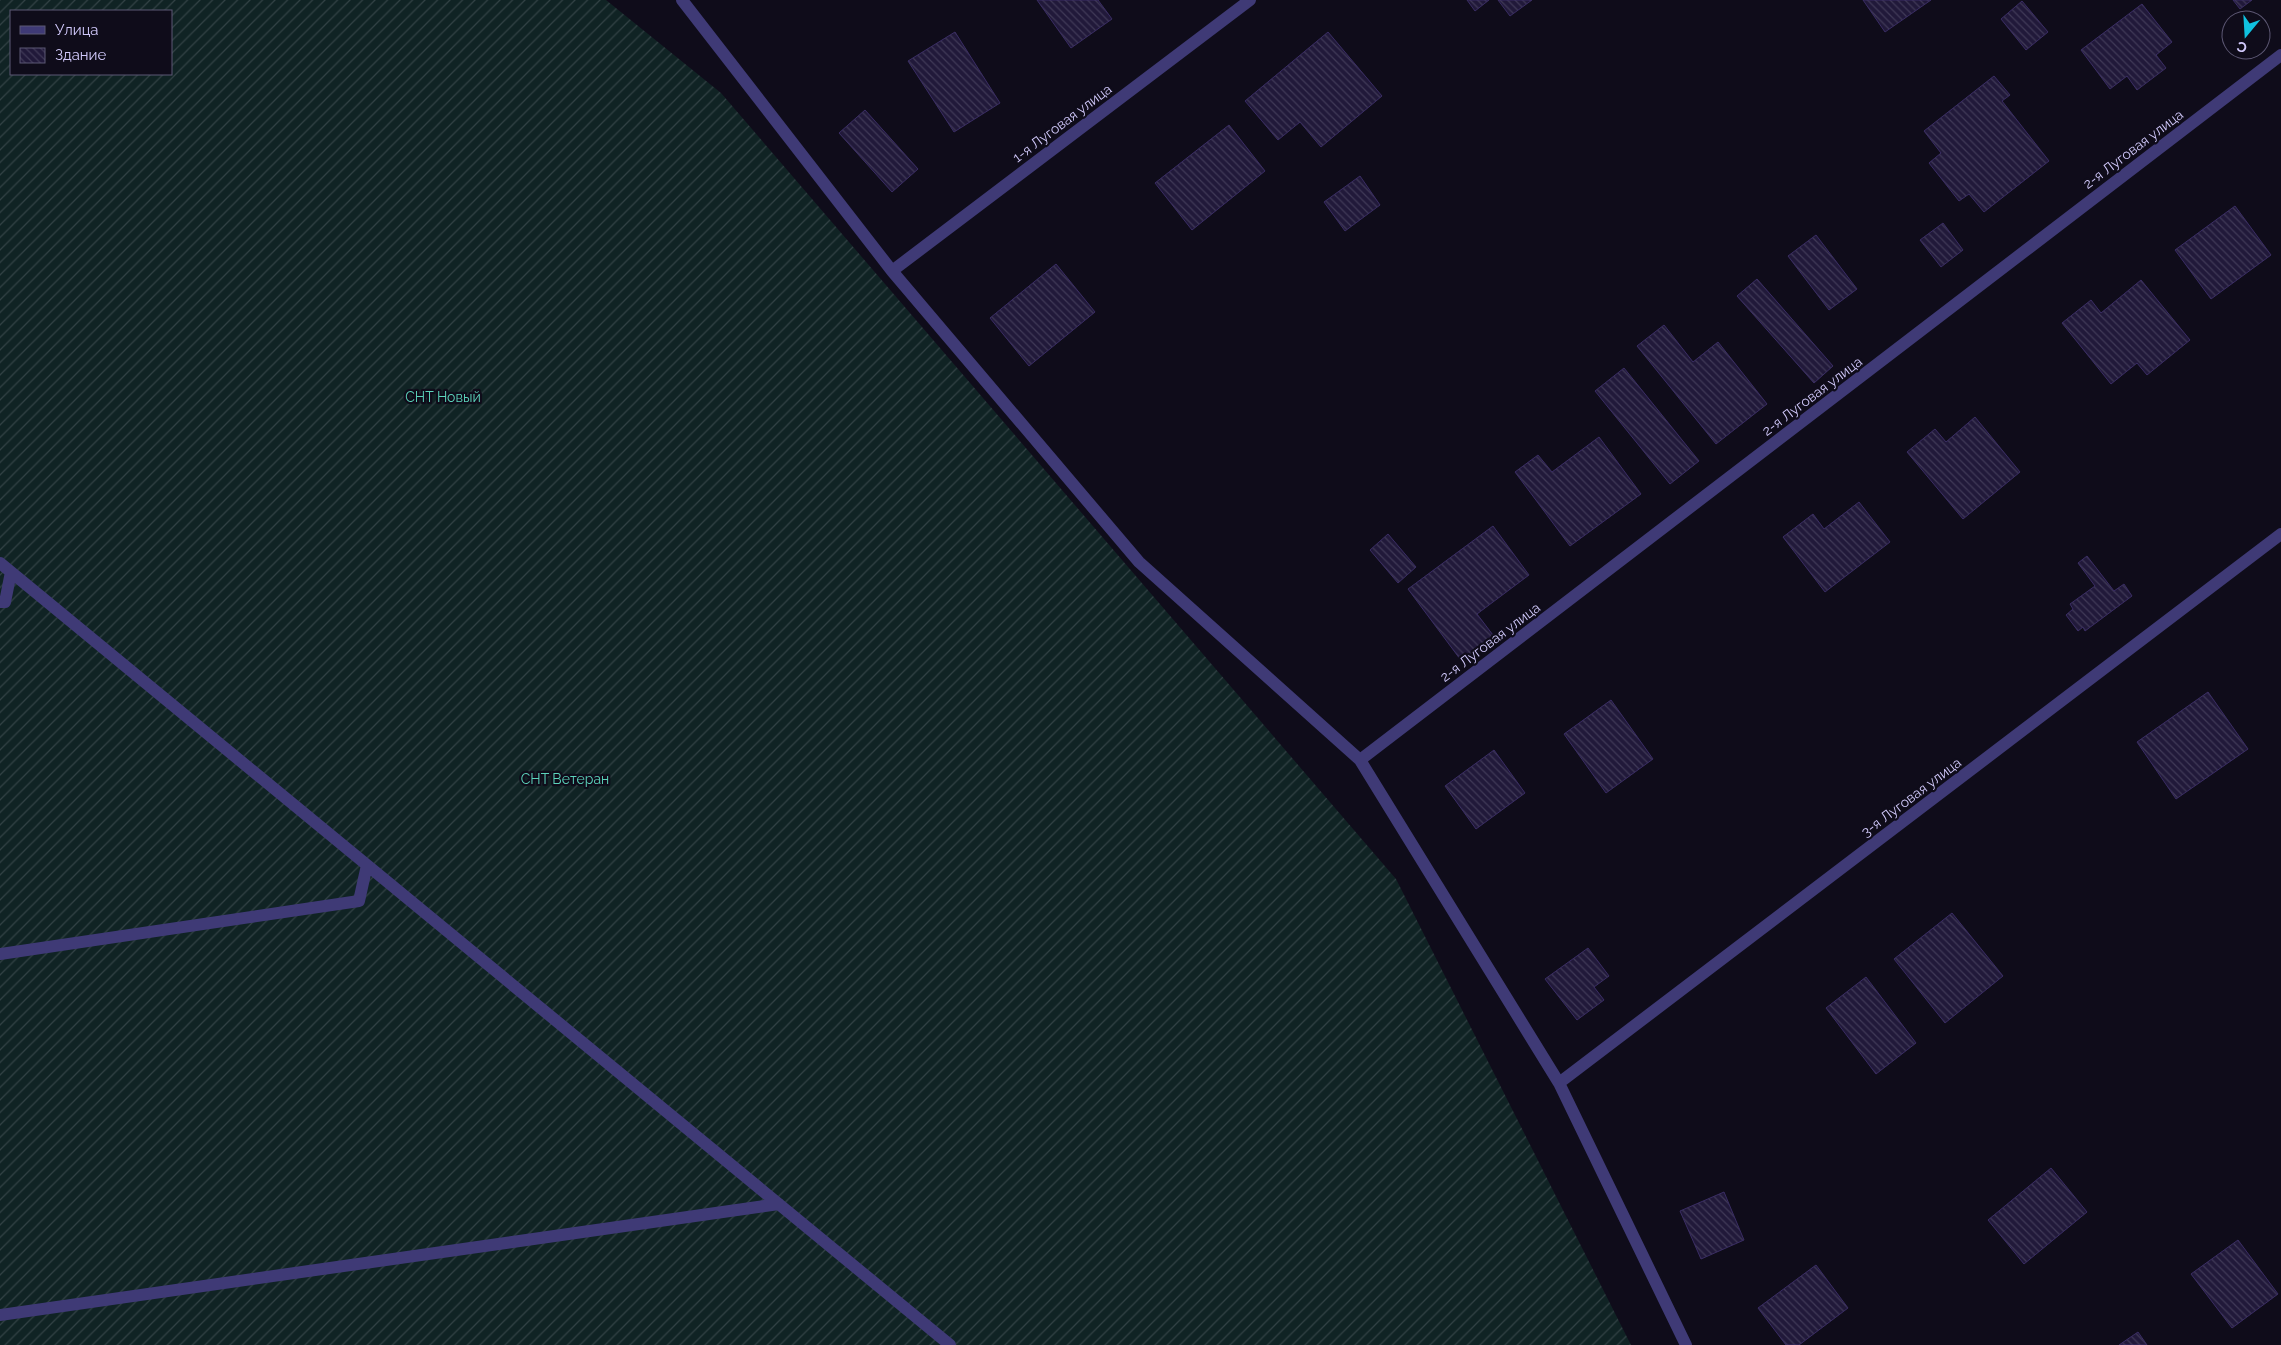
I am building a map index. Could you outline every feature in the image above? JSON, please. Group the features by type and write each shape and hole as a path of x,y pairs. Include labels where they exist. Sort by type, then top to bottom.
{"street":[{"path":"682,0 892,271 1139,562 1360,760 1559,1083 1686,1345"},
{"name":"1-я Луговая улица","path":"892,271 1250,0"},
{"name":"2-я Луговая улица","path":"1360,760 2281,55"},
{"name":"3-я Луговая улица","path":"1559,1083 2281,534"},
{"path":"0,563 950,1345"},
{"path":"0,602 5,602 11,572"},
{"path":"0,954 359,901 368,865"},
{"path":"0,1315 779,1204"}],"green space":[{"name":"СНТ Ветеран","path":"0,0 606,0 721,93 1396,879 1631,1345 0,1345"}],"building":[{"path":"1037,0 1098,0 1112,19 1071,48"},
{"path":"1467,0 1489,0 1475,11"},
{"path":"1498,0 1532,0 1510,16"},
{"path":"1863,0 1931,0 1885,32"},
{"path":"2233,0 2252,0 2240,9"},
{"path":"2022,1 2048,32 2026,50 2001,19"},
{"path":"2142,4 2172,42 2156,55 2166,68 2137,90 2127,76 2110,89 2081,50"},
{"path":"955,32 1000,103 954,132 908,61"},
{"path":"1328,32 1382,96 1321,147 1300,122 1278,140 1245,101"},
{"path":"1994,76 2010,95 2002,101 2049,161 1984,212 1969,194 1959,201 1929,163 1941,153 1924,131"},
{"path":"865,110 918,169 892,192 839,133"},
{"path":"1229,125 1265,171 1192,230 1155,183"},
{"path":"1360,176 1380,205 1345,231 1324,202"},
{"path":"2235,206 2271,255 2211,299 2175,250"},
{"path":"1943,223 1963,250 1941,267 1920,240"},
{"path":"1816,235 1857,289 1829,310 1788,256"},
{"path":"1056,264 1095,312 1029,366 990,318"},
{"path":"1757,279 1833,366 1814,383 1737,296"},
{"path":"2141,280 2190,340 2147,375 2137,363 2111,384 2062,323 2091,300 2101,313"},
{"path":"1664,325 1693,362 1718,342 1767,404 1716,444 1637,346"},
{"path":"1624,368 1699,461 1670,484 1595,391"},
{"path":"1975,417 2020,472 1963,519 1907,452 1935,429 1946,442"},
{"path":"1599,437 1641,494 1570,546 1515,472 1538,455 1552,472"},
{"path":"1859,502 1890,542 1825,592 1783,537 1813,514 1824,529"},
{"path":"1493,526 1529,575 1477,614 1496,639 1463,663 1408,589"},
{"path":"1388,534 1416,567 1398,583 1370,550"},
{"path":"2087,556 2114,591 2124,584 2132,596 2085,631 2083,627 2078,631 2066,615 2073,609 2070,604 2095,586 2078,563"},
{"path":"2208,692 2248,749 2176,799 2137,742"},
{"path":"1611,700 1653,759 1606,793 1564,734"},
{"path":"1494,750 1525,793 1476,829 1445,786"},
{"path":"1952,913 2003,976 1945,1023 1894,959"},
{"path":"1588,948 1609,976 1594,987 1604,1000 1577,1020 1545,979"},
{"path":"1866,977 1916,1043 1876,1074 1826,1008"},
{"path":"2051,1168 2087,1212 2024,1264 1988,1220"},
{"path":"1724,1192 1744,1240 1701,1259 1680,1211"},
{"path":"2238,1240 2278,1294 2232,1328 2191,1274"},
{"path":"1816,1265 1848,1308 1799,1345 1786,1345 1758,1308"},
{"path":"2138,1332 2147,1345 2119,1345"}],"park label":[{"name":"СНТ Новый","path":"443,397"}]}
